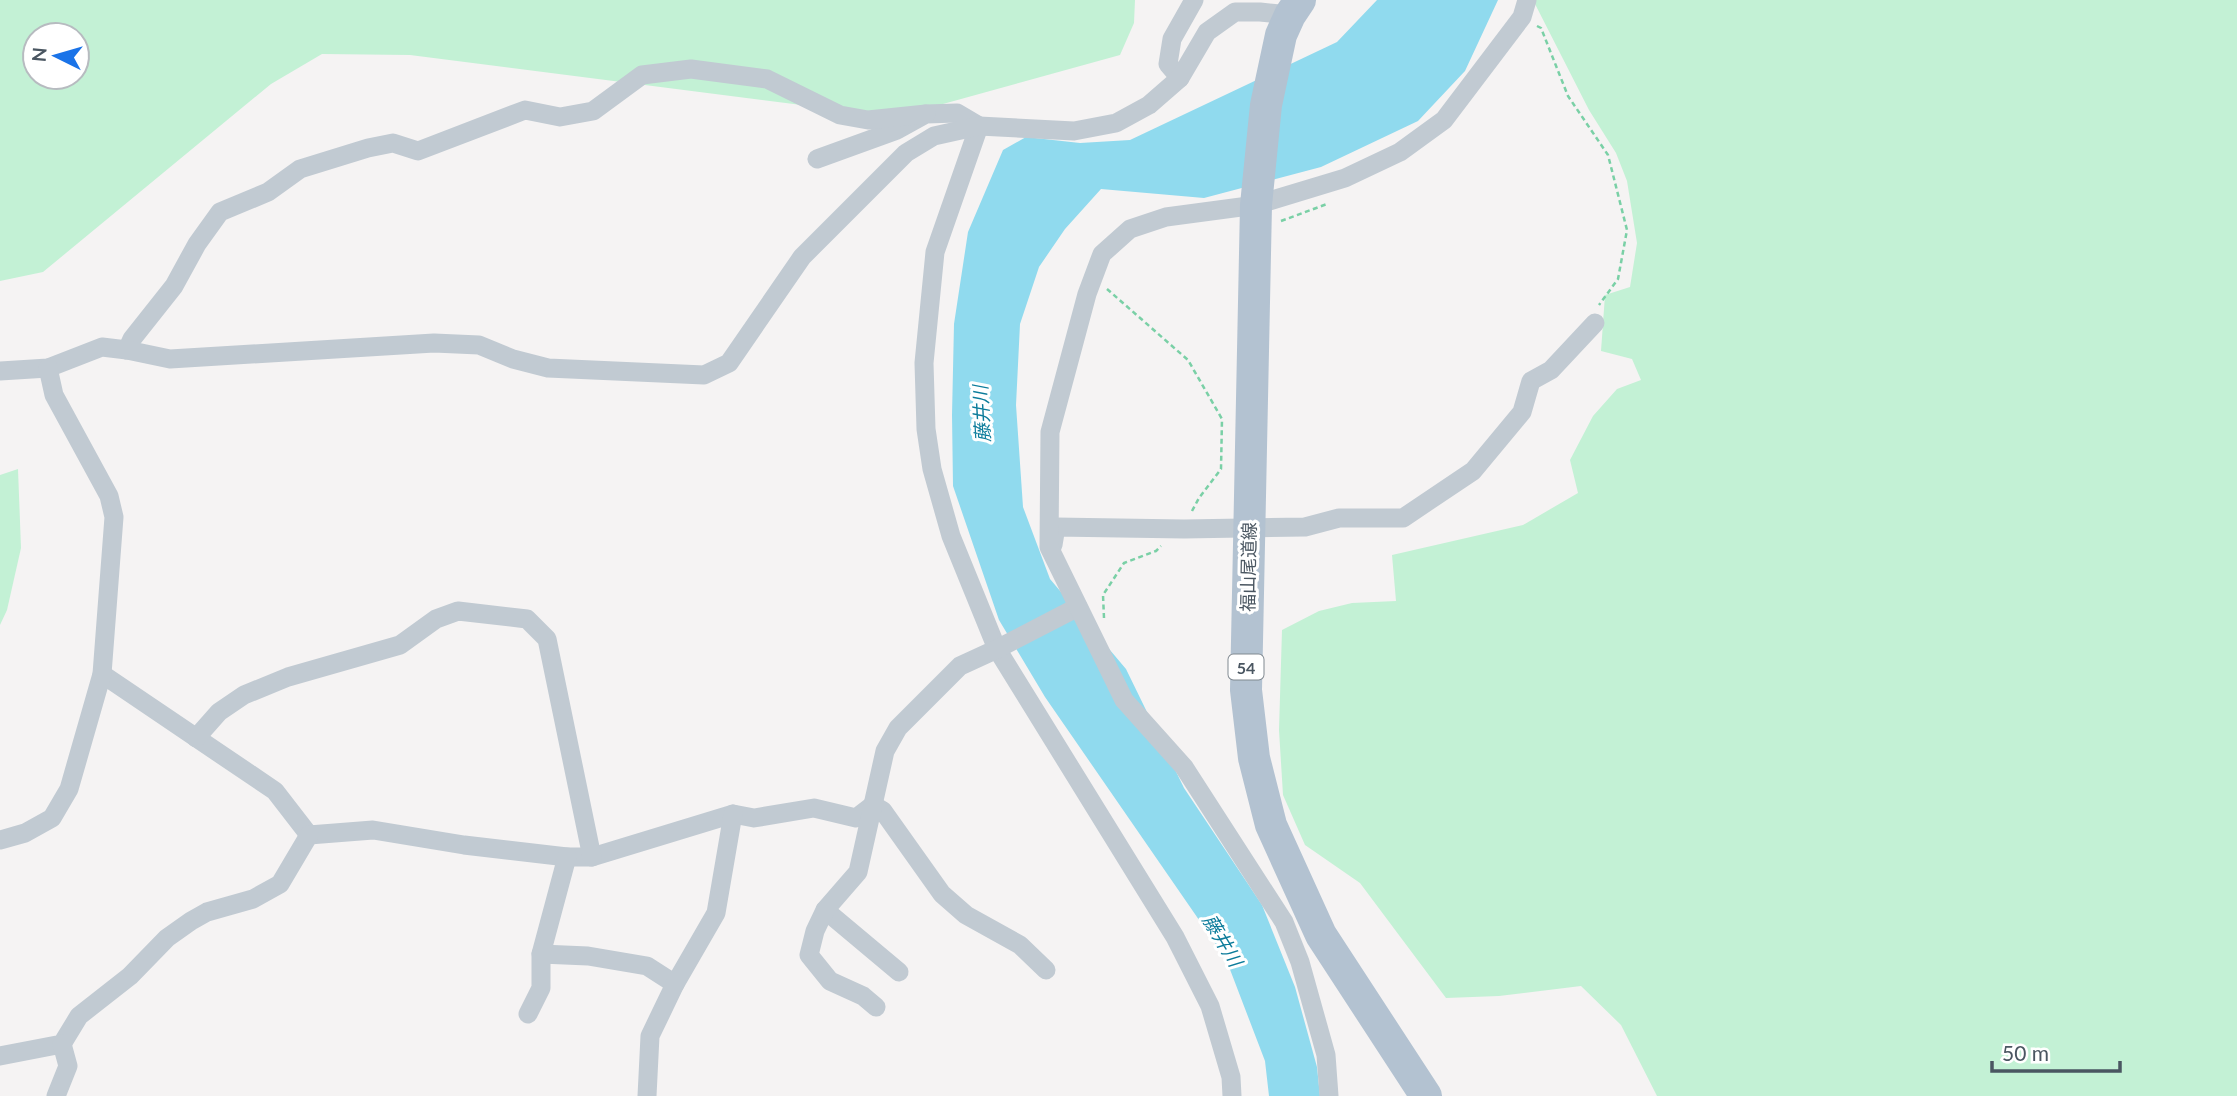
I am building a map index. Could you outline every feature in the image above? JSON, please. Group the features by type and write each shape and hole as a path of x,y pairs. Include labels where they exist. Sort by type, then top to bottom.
{"main road":[{"name":"福山尾道線","path":"1290,17 1266,105 1264,207 1248,528 1246,690 1254,758 1271,825 1321,935 1426,1096"}],"street":[{"path":"1180,78 1168,64 1172,40 1194,0"},
{"path":"1329,1096 1326,1055 1300,962 1284,922 1184,767 1124,700 1049,547 1050,432 1087,294 1102,254 1130,229 1166,217 1264,207 1345,178 1400,152 1444,120 1525,8"},
{"path":"0,370 48,368 102,347 170,359 435,343 479,345 513,359 548,368 704,375 729,363 802,257 906,153 934,136 979,127 1074,131 1116,123 1149,105 1180,78 1207,32 1235,12 1260,12 1290,17"},
{"path":"127,350 132,339 174,286 197,244 220,212 268,192 300,169 393,142 418,150 525,110 560,117 593,111 642,75 691,69 767,79 840,116 868,120 957,113 979,127"},
{"path":"817,159 897,130 926,114"},
{"path":"979,127 935,252 924,363 926,429 932,469 951,536 997,649 1175,937 1210,1006 1231,1077 1232,1096"},
{"path":"1049,547 1054,545 1056,527 1305,527 1339,518 1402,518 1473,471 1522,412 1531,381 1551,370 1595,323"},
{"path":"0,840 25,833 52,818 69,789 102,674 114,517 110,496 54,395 48,368"},
{"path":"876,1007 863,996 830,981 809,956 815,931 825,910 858,872 885,751 898,728 960,666 1078,607"},
{"path":"196,738 219,712 244,695 288,677 400,645 436,619 458,611 527,619 547,639 592,858"},
{"path":"102,674 275,791 309,835"},
{"path":"309,835 373,830 464,845 592,858 733,814 754,818 814,808 856,818 873,805"},
{"path":"873,805 883,811 943,894 965,915 1020,944 1046,970"},
{"path":"648,1096 650,1036 716,913 733,814"},
{"path":"56,1096 68,1066 62,1044 79,1016 130,976 167,938 191,921 208,912 253,899 280,884 309,835"},
{"path":"527,1014 541,988 541,954 567,857"},
{"path":"825,910 900,972"},
{"path":"1284,922 1321,935"},
{"path":"541,954 588,956 647,966 675,985"},
{"path":"0,1056 62,1044"}],"path":[{"path":"1525,8 1541,28 1568,96 1608,155 1627,230 1618,279 1597,307 1595,323"},
{"path":"1264,207 1330,203"},
{"path":"1087,294 1103,285 1157,331 1188,360 1222,419 1221,469 1199,498 1184,529 1156,551 1124,563 1103,596 1105,629 1095,641"}],"green space":[{"path":"0,0 1135,0 1134,23 1120,55 896,117 410,55 322,54 271,84 43,272 0,281"},
{"path":"1533,0 2237,0 2237,1096 1657,1096 1621,1025 1581,986 1499,996 1446,998 1360,883 1305,845 1283,795 1279,730 1282,630 1319,611 1352,603 1396,601 1392,555 1523,525 1578,493 1570,460 1593,416 1617,389 1641,380 1632,359 1601,351 1605,295 1630,287 1637,243 1627,181 1616,153 1589,110"},
{"path":"18,469 21,548 7,610 0,625 0,475"}],"water":[{"name":"藤井川","path":"1377,0 1498,0 1465,71 1418,121 1321,167 1204,198 1101,189 1065,229 1039,267 1020,324 1016,405 1023,507 1050,579 1126,669 1184,788 1262,905 1295,987 1317,1067 1320,1096 1269,1096 1265,1061 1226,959 1045,697 999,620 953,486 954,324 968,232 1003,150 1026,137 1080,143 1130,140 1337,42"}]}
